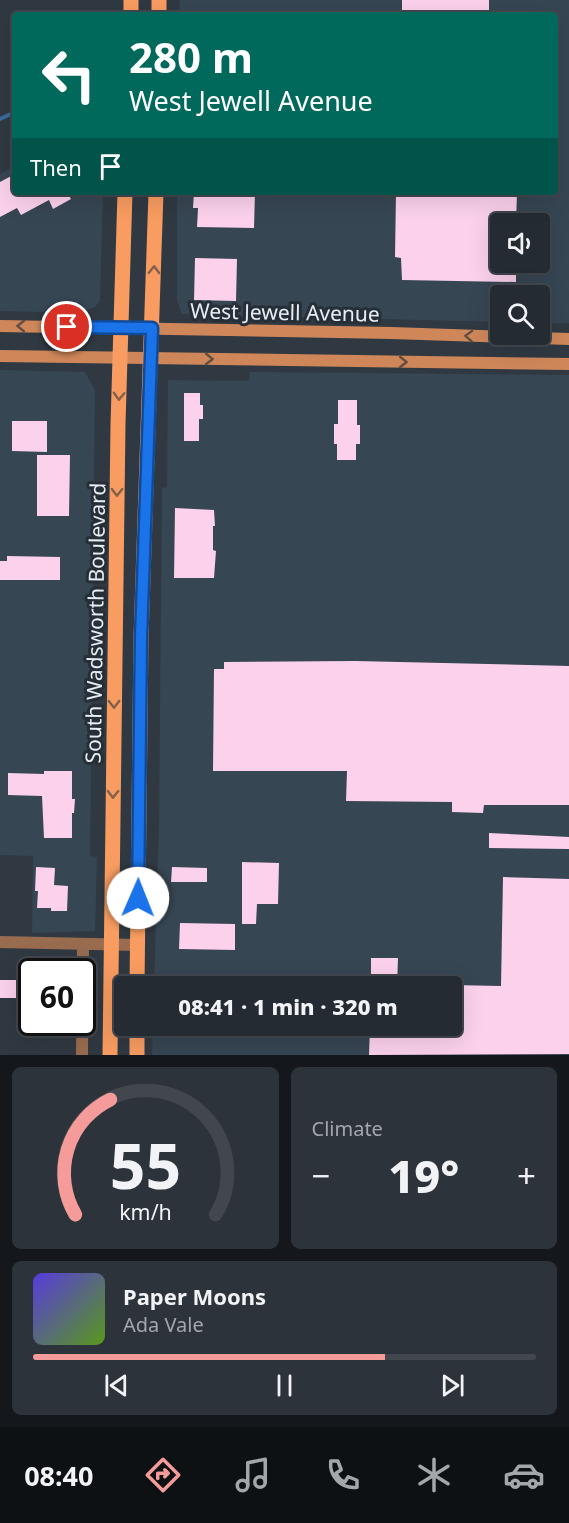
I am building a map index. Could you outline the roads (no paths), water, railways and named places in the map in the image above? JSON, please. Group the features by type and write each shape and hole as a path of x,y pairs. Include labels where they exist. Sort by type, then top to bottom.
{"main road":[{"name":"South Wadsworth Boulevard","path":"110,1055 120,357 126,195"},
{"path":"137,976 141,637 156,195"},
{"name":"West Jewell Avenue","path":"0,326 569,339"},
{"path":"0,356 569,364"},
{"path":"137,1036 137,1055"}],"street":[{"path":"0,942 138,945"},
{"path":"82,1055 83,944"}],"waterway":[{"path":"0,119 12,113"}]}
